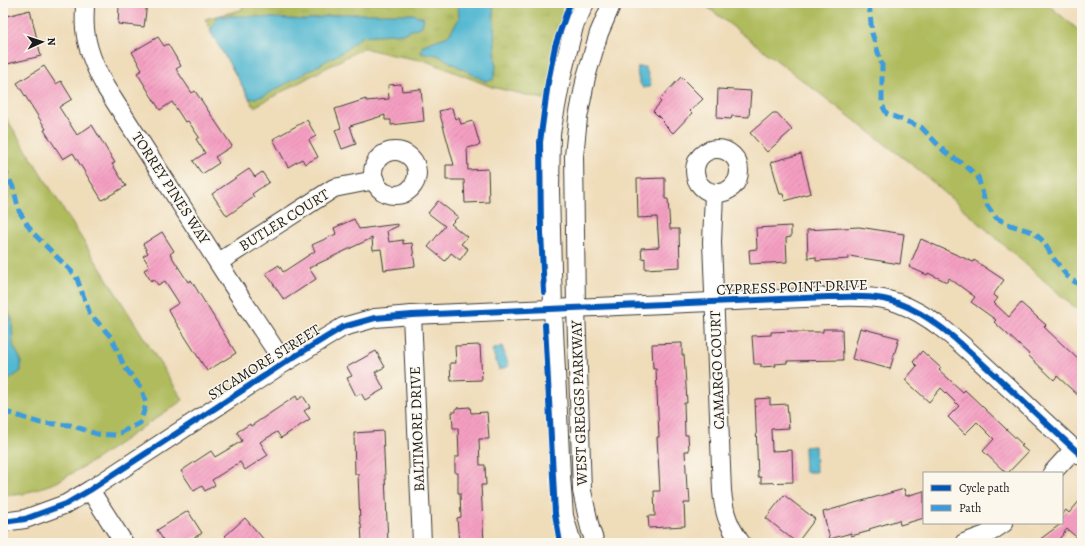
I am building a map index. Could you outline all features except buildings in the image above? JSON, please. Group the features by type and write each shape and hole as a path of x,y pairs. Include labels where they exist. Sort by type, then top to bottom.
{"street":[{"name":"TORREY PINES WAY","path":"85,3 85,28 87,43 96,68 106,88 284,363"},
{"name":"WEST GREGGS PARKWAY","path":"586,3 574,26 562,75 551,133 550,191 565,308 582,491 590,528 595,543"},
{"name":"WEST GREGGS PARKWAY","path":"572,543 564,516 562,490 565,308 574,156 578,118 586,77 599,33 612,3"},
{"name":"BUTLER COURT","path":"218,262 334,188 375,180"},
{"name":"CAMARGO COURT","path":"714,193 712,242 722,491 724,505 731,529 741,543"},
{"name":"CYPRESS POINT DRIVE","path":"565,308 828,297 867,297 885,300 928,317 970,352 1078,453"},
{"name":"SYCAMORE STREET","path":"3,522 25,519 66,504 90,490 284,363 343,327 375,318 565,308"},
{"name":"BALTIMORE DRIVE","path":"412,315 422,543"},
{"path":"1053,472 1078,453"},
{"path":"90,490 124,543"},
{"path":"964,543 986,535 1002,524"}],"green space":[{"path":"245,3 578,3 552,101 492,87 426,61 363,48 254,107 205,19 241,10"},
{"path":"702,3 1046,3 1082,33 1082,314 919,170"},
{"path":"3,113 183,400 93,461 57,482 23,494 3,496"}],"water":[{"path":"458,3 493,3 496,67 493,80 485,81 437,55 421,53 423,45 448,36 459,19"},
{"path":"339,14 413,14 424,18 422,26 405,33 362,36 344,51 264,96 250,99 210,31 218,16 305,20"},
{"path":"638,67 646,68 651,84 650,87 643,88 639,81"},
{"path":"3,299 12,320 13,345 21,360 21,371 6,382 3,382"},
{"path":"502,346 509,366 499,370 492,350"},
{"path":"815,446 816,472 805,472 804,447"}],"marked path":[{"path":"869,3 872,33 882,65 882,105 887,114 921,127 945,152 966,166 978,177 985,202 995,217 1010,225 1033,232 1043,241 1067,276 1082,287"},
{"path":"3,167 13,187 19,211 32,232 76,276 90,314 112,338 124,366 142,389 146,404 140,423 116,435 97,434 70,425 40,423 10,413 3,416"}],"cycle path":[{"path":"544,292 541,233 540,142 548,82 555,46 570,3"},
{"path":"3,522 25,519 66,504 90,490 284,363 343,327 375,318 412,315 828,297 863,297 889,300 925,316 950,334 1082,456"},
{"path":"545,325 555,514 560,543"}]}
